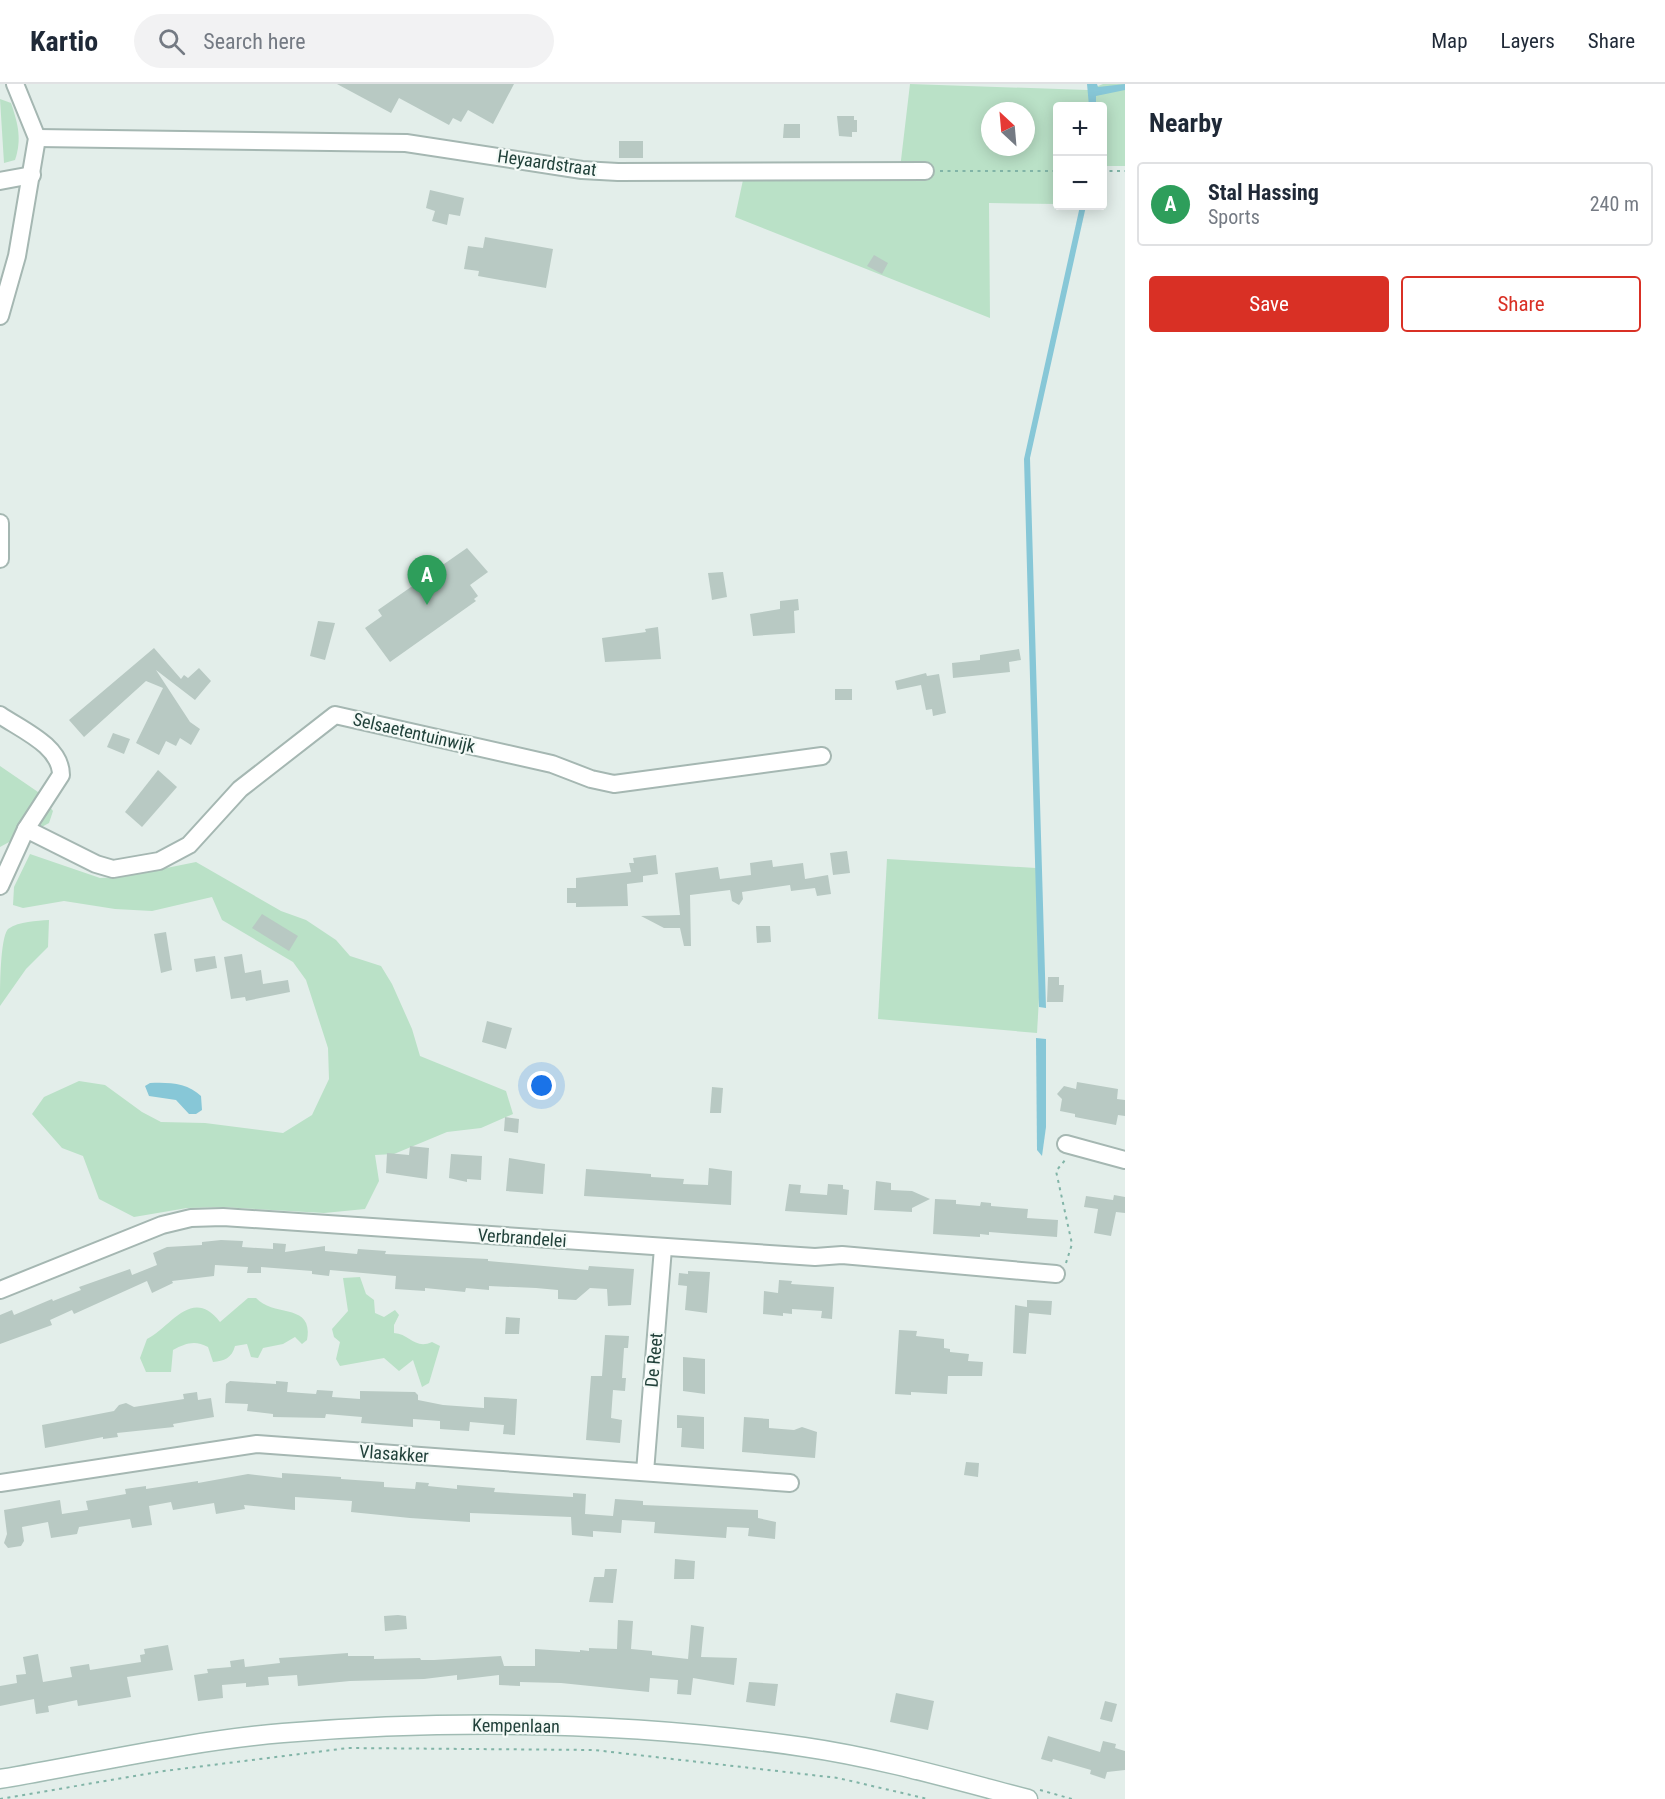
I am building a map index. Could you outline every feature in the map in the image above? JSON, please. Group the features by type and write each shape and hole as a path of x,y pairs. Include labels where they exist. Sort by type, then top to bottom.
{"main road":[{"name":"Kempenlaan","path":"0,1779 159,1751 282,1733 410,1726 543,1726 677,1732 807,1748 1028,1799"}],"street":[{"path":"0,316 17,256 37,138 15,84"},
{"name":"Heyaardstraat","path":"37,138 406,143 582,170 618,172 925,171"},
{"path":"0,181 32,175"},
{"path":"0,523 0,560"},
{"path":"0,715 51,750 61,767 57,783 26,829 0,886"},
{"name":"Selsaetentuinwijk","path":"26,829 96,864 114,869 159,861 189,845 240,789 335,715 552,764 591,779 614,784 822,756"},
{"path":"1066,1144 1125,1160"},
{"name":"Verbrandelei","path":"0,1290 162,1225 191,1218 223,1217 663,1248 815,1257 842,1255 1056,1274"},
{"name":"De Reet","path":"645,1472 663,1248"},
{"name":"Vlasakker","path":"0,1483 257,1444 790,1483"}],"path":[{"path":"925,171 1053,171"},
{"path":"1107,171 1124,171"},
{"path":"1056,1274 1067,1262 1072,1244 1056,1171 1066,1158 1066,1144"},
{"path":"0,1799 164,1771 348,1748 594,1750 838,1778 928,1799"}],"green space":[{"path":"910,84 1088,90 1103,84 1125,84 1125,166 1107,166 1107,102 1053,102 1053,204 989,203 990,318 735,217 743,180 899,177"},
{"path":"0,99 11,103 18,132 15,160 4,163"},
{"path":"0,766 38,792 53,811 49,823 38,829 17,834 11,841 0,847"},
{"path":"30,854 100,878 122,877 196,862 281,911 306,920 336,940 350,956 381,966 392,984 412,1029 420,1056 506,1091 513,1114 481,1128 447,1132 394,1154 375,1155 379,1181 365,1209 324,1213 222,1207 187,1208 134,1217 99,1199 83,1156 62,1148 32,1114 44,1097 79,1081 105,1085 142,1112 161,1122 205,1123 283,1133 312,1115 329,1079 328,1048 306,980 293,962 222,920 212,897 152,911 115,909 64,901 23,908 13,905 14,887"},
{"path":"887,859 1036,868 1039,998 1037,1033 878,1019"},
{"path":"49,920 48,947 26,969 0,1006 0,977 5,934 13,926"},
{"path":"360,1277 366,1294 374,1300 375,1313 384,1317 395,1310 399,1315 394,1325 394,1333 417,1343 432,1342 440,1346 429,1383 422,1387 413,1360 399,1371 384,1358 340,1366 336,1359 340,1342 334,1337 332,1329 348,1311 343,1278"},
{"path":"248,1298 256,1298 273,1308 299,1315 305,1320 308,1328 307,1340 302,1344 295,1337 283,1344 263,1348 258,1358 251,1357 247,1344 235,1346 227,1358 213,1362 208,1347 190,1343 173,1350 171,1372 146,1372 140,1358 147,1339 182,1312 191,1308 200,1308 210,1312 220,1322"}],"water":[{"path":"1087,84 1097,84 1098,87 1125,84 1125,90 1096,96 1096,102 1089,102"},
{"path":"1079,210 1085,210 1030,458 1046,1008 1039,1007 1024,459"},
{"path":"1036,1038 1046,1039 1046,1127 1042,1156 1037,1150"},
{"path":"150,1083 171,1083 190,1088 201,1096 202,1110 196,1114 189,1114 176,1100 149,1096 145,1086"}],"building":[{"path":"337,84 514,84 493,124 468,110 461,122 453,118 449,125 399,98 391,113"},
{"path":"837,116 854,116 854,120 857,120 857,132 852,132 852,137 839,136"},
{"path":"784,124 800,124 800,138 783,138"},
{"path":"619,141 643,141 643,158 619,158"},
{"path":"430,190 464,198 460,216 449,214 447,225 432,221 435,211 426,208"},
{"path":"485,237 553,249 546,288 478,276 479,271 464,269 468,246 483,248"},
{"path":"874,255 888,263 882,274 867,266"},
{"path":"467,548 488,572 470,585 478,596 474,599 476,601 390,662 365,628 382,616 378,610"},
{"path":"723,572 727,597 712,600 708,573"},
{"path":"798,599 799,610 794,611 795,633 753,636 750,614 780,609 780,601"},
{"path":"318,621 335,623 325,660 310,656"},
{"path":"658,627 661,659 605,662 602,638 646,632 645,629"},
{"path":"154,648 181,679 184,675 188,678 199,668 211,681 195,700 156,670 190,722 200,729 191,745 180,738 176,746 166,741 159,755 136,743 163,688 146,681 84,737 69,720"},
{"path":"1019,649 1021,660 1009,662 1010,672 953,678 952,663 980,660 980,655"},
{"path":"926,673 927,676 939,674 946,713 933,716 932,709 926,710 921,685 897,690 895,681"},
{"path":"835,689 852,689 852,700 835,700"},
{"path":"113,733 130,739 124,754 107,747"},
{"path":"158,770 177,787 142,827 125,812"},
{"path":"847,851 850,873 833,875 830,853"},
{"path":"656,855 658,874 643,876 643,882 627,884 628,906 576,907 576,903 567,903 567,888 576,888 576,878 631,872 629,863 634,863 633,858"},
{"path":"772,860 773,867 803,863 805,879 828,875 831,894 817,896 815,888 791,891 790,885 742,892 743,899 739,905 732,901 730,890 690,895 691,946 684,946 680,928 664,928 641,916 680,915 675,873 718,867 720,879 751,875 750,863"},
{"path":"262,914 298,936 289,951 252,928"},
{"path":"756,926 770,926 771,942 757,943"},
{"path":"166,932 172,970 161,973 154,934"},
{"path":"242,954 245,973 261,970 263,984 288,980 290,992 246,1001 245,997 231,999 224,957"},
{"path":"215,956 217,968 196,972 194,959"},
{"path":"1048,977 1059,977 1059,985 1064,985 1063,1002 1047,1002"},
{"path":"487,1021 512,1028 506,1049 482,1042"},
{"path":"1077,1082 1118,1089 1117,1099 1125,1100 1125,1116 1118,1115 1116,1125 1075,1117 1075,1114 1060,1111 1062,1099 1057,1094 1064,1086 1076,1089"},
{"path":"712,1087 723,1088 721,1113 710,1113"},
{"path":"505,1117 519,1119 518,1133 504,1131"},
{"path":"410,1146 429,1148 427,1179 386,1173 387,1153 409,1155"},
{"path":"451,1154 482,1156 481,1180 467,1179 467,1182 449,1178"},
{"path":"509,1158 545,1164 543,1194 506,1191"},
{"path":"709,1168 732,1171 731,1205 584,1196 586,1169 651,1174 651,1177 684,1179 683,1184 708,1185"},
{"path":"876,1181 891,1183 891,1190 912,1191 930,1199 912,1208 912,1212 874,1210"},
{"path":"789,1184 801,1185 800,1193 827,1195 828,1184 843,1185 843,1189 849,1190 847,1215 785,1211"},
{"path":"1114,1195 1125,1197 1125,1213 1116,1212 1111,1236 1094,1233 1098,1209 1084,1207 1086,1196 1113,1200"},
{"path":"935,1199 956,1200 956,1204 980,1206 981,1202 991,1203 991,1206 1028,1209 1027,1218 1058,1220 1057,1237 989,1232 989,1235 980,1234 980,1237 933,1234"},
{"path":"243,1241 242,1247 273,1249 273,1243 286,1244 285,1252 325,1246 325,1251 357,1254 358,1249 386,1251 385,1254 488,1259 488,1261 588,1270 589,1266 634,1269 631,1305 608,1306 607,1289 590,1288 576,1300 558,1299 558,1290 536,1288 489,1286 489,1290 466,1288 465,1292 425,1288 425,1291 395,1289 396,1276 330,1270 329,1276 312,1274 312,1271 261,1267 261,1273 247,1273 248,1267 215,1265 214,1276 172,1281 173,1283 152,1293 147,1281 74,1314 72,1310 50,1320 52,1325 0,1344 0,1315 12,1310 14,1315 81,1290 79,1287 130,1269 132,1275 157,1265 153,1253 167,1247 202,1245 202,1242"},
{"path":"688,1271 710,1272 707,1313 685,1310 687,1286 678,1285 679,1273 688,1274"},
{"path":"779,1280 792,1281 791,1284 834,1287 832,1319 821,1318 822,1311 792,1309 792,1314 783,1313 783,1316 763,1314 764,1291 778,1293"},
{"path":"1027,1300 1052,1301 1051,1315 1029,1313 1026,1354 1013,1353 1015,1305 1027,1307"},
{"path":"506,1317 520,1318 519,1334 505,1334"},
{"path":"899,1330 917,1331 916,1336 944,1339 944,1348 950,1349 950,1352 969,1354 968,1361 983,1362 982,1376 948,1376 947,1394 911,1392 911,1395 895,1394"},
{"path":"605,1335 629,1336 628,1348 624,1348 622,1378 626,1378 625,1391 613,1390 611,1418 622,1420 620,1443 586,1440 591,1376 602,1376"},
{"path":"683,1357 705,1359 705,1394 683,1391"},
{"path":"230,1381 276,1384 276,1381 288,1382 287,1392 316,1394 317,1390 333,1391 332,1397 360,1399 360,1391 415,1392 418,1400 443,1405 484,1408 484,1397 517,1399 515,1435 503,1434 504,1425 470,1422 469,1431 440,1429 440,1421 413,1419 413,1427 361,1423 362,1417 326,1414 325,1418 273,1417 273,1414 247,1411 248,1404 225,1403 226,1384"},
{"path":"197,1392 198,1400 211,1398 214,1417 173,1424 174,1427 117,1433 118,1437 103,1439 103,1437 45,1448 42,1425 114,1411 119,1405 126,1403 134,1407 184,1399 183,1394"},
{"path":"677,1415 704,1417 704,1449 681,1447 682,1428 677,1428"},
{"path":"744,1417 769,1419 769,1428 794,1430 802,1427 817,1432 815,1458 742,1452"},
{"path":"966,1462 979,1463 978,1477 964,1475"},
{"path":"282,1473 384,1482 384,1487 415,1489 416,1482 429,1483 428,1486 457,1489 457,1485 495,1488 494,1492 573,1497 573,1493 586,1494 585,1514 613,1516 615,1499 643,1501 643,1505 758,1510 758,1518 776,1522 775,1539 748,1536 749,1528 727,1527 726,1538 654,1533 655,1522 622,1520 621,1533 593,1531 593,1537 572,1535 571,1517 470,1513 470,1522 410,1518 351,1512 352,1501 295,1497 295,1510 244,1505 245,1509 216,1514 214,1503 173,1510 171,1502 149,1506 152,1525 132,1528 130,1519 79,1527 77,1534 51,1538 48,1522 22,1527 24,1541 21,1546 8,1548 4,1543 7,1534 4,1510 60,1500 62,1514 88,1510 86,1501 126,1494 125,1489 146,1486 146,1489 198,1481 198,1483 248,1474 282,1478"},
{"path":"675,1559 695,1561 694,1579 674,1579"},
{"path":"605,1569 617,1569 613,1603 589,1602 594,1577 604,1577"},
{"path":"384,1616 406,1616 407,1629 385,1631"},
{"path":"618,1620 633,1621 631,1649 652,1651 652,1655 688,1659 691,1625 704,1627 701,1657 737,1658 734,1685 693,1678 691,1695 677,1694 678,1680 650,1678 649,1692 561,1683 520,1682 520,1686 499,1685 499,1675 457,1680 457,1675 298,1686 297,1675 268,1677 269,1685 246,1687 246,1683 222,1685 223,1698 198,1701 194,1675 208,1673 207,1669 231,1667 230,1661 244,1659 245,1667 280,1663 279,1658 348,1653 348,1656 374,1656 374,1659 420,1658 421,1660 501,1656 504,1666 535,1666 535,1649 580,1652 580,1650 589,1651 589,1648 617,1649"},
{"path":"168,1645 173,1670 127,1677 131,1697 78,1706 77,1700 48,1706 49,1712 36,1714 34,1699 0,1706 0,1686 17,1683 16,1675 26,1674 23,1657 38,1654 43,1682 72,1677 70,1667 89,1664 90,1670 141,1662 140,1655 145,1654 144,1649"},
{"path":"749,1682 778,1684 775,1706 746,1702"},
{"path":"896,1693 934,1701 928,1730 890,1722"},
{"path":"1105,1701 1117,1704 1112,1722 1100,1719"},
{"path":"1048,1736 1100,1752 1103,1741 1116,1744 1115,1748 1125,1751 1125,1770 1107,1772 1105,1779 1090,1774 1091,1770 1053,1759 1052,1762 1041,1759"}],"place":[{"name":"Stal Hassing","path":"427,605"}]}
